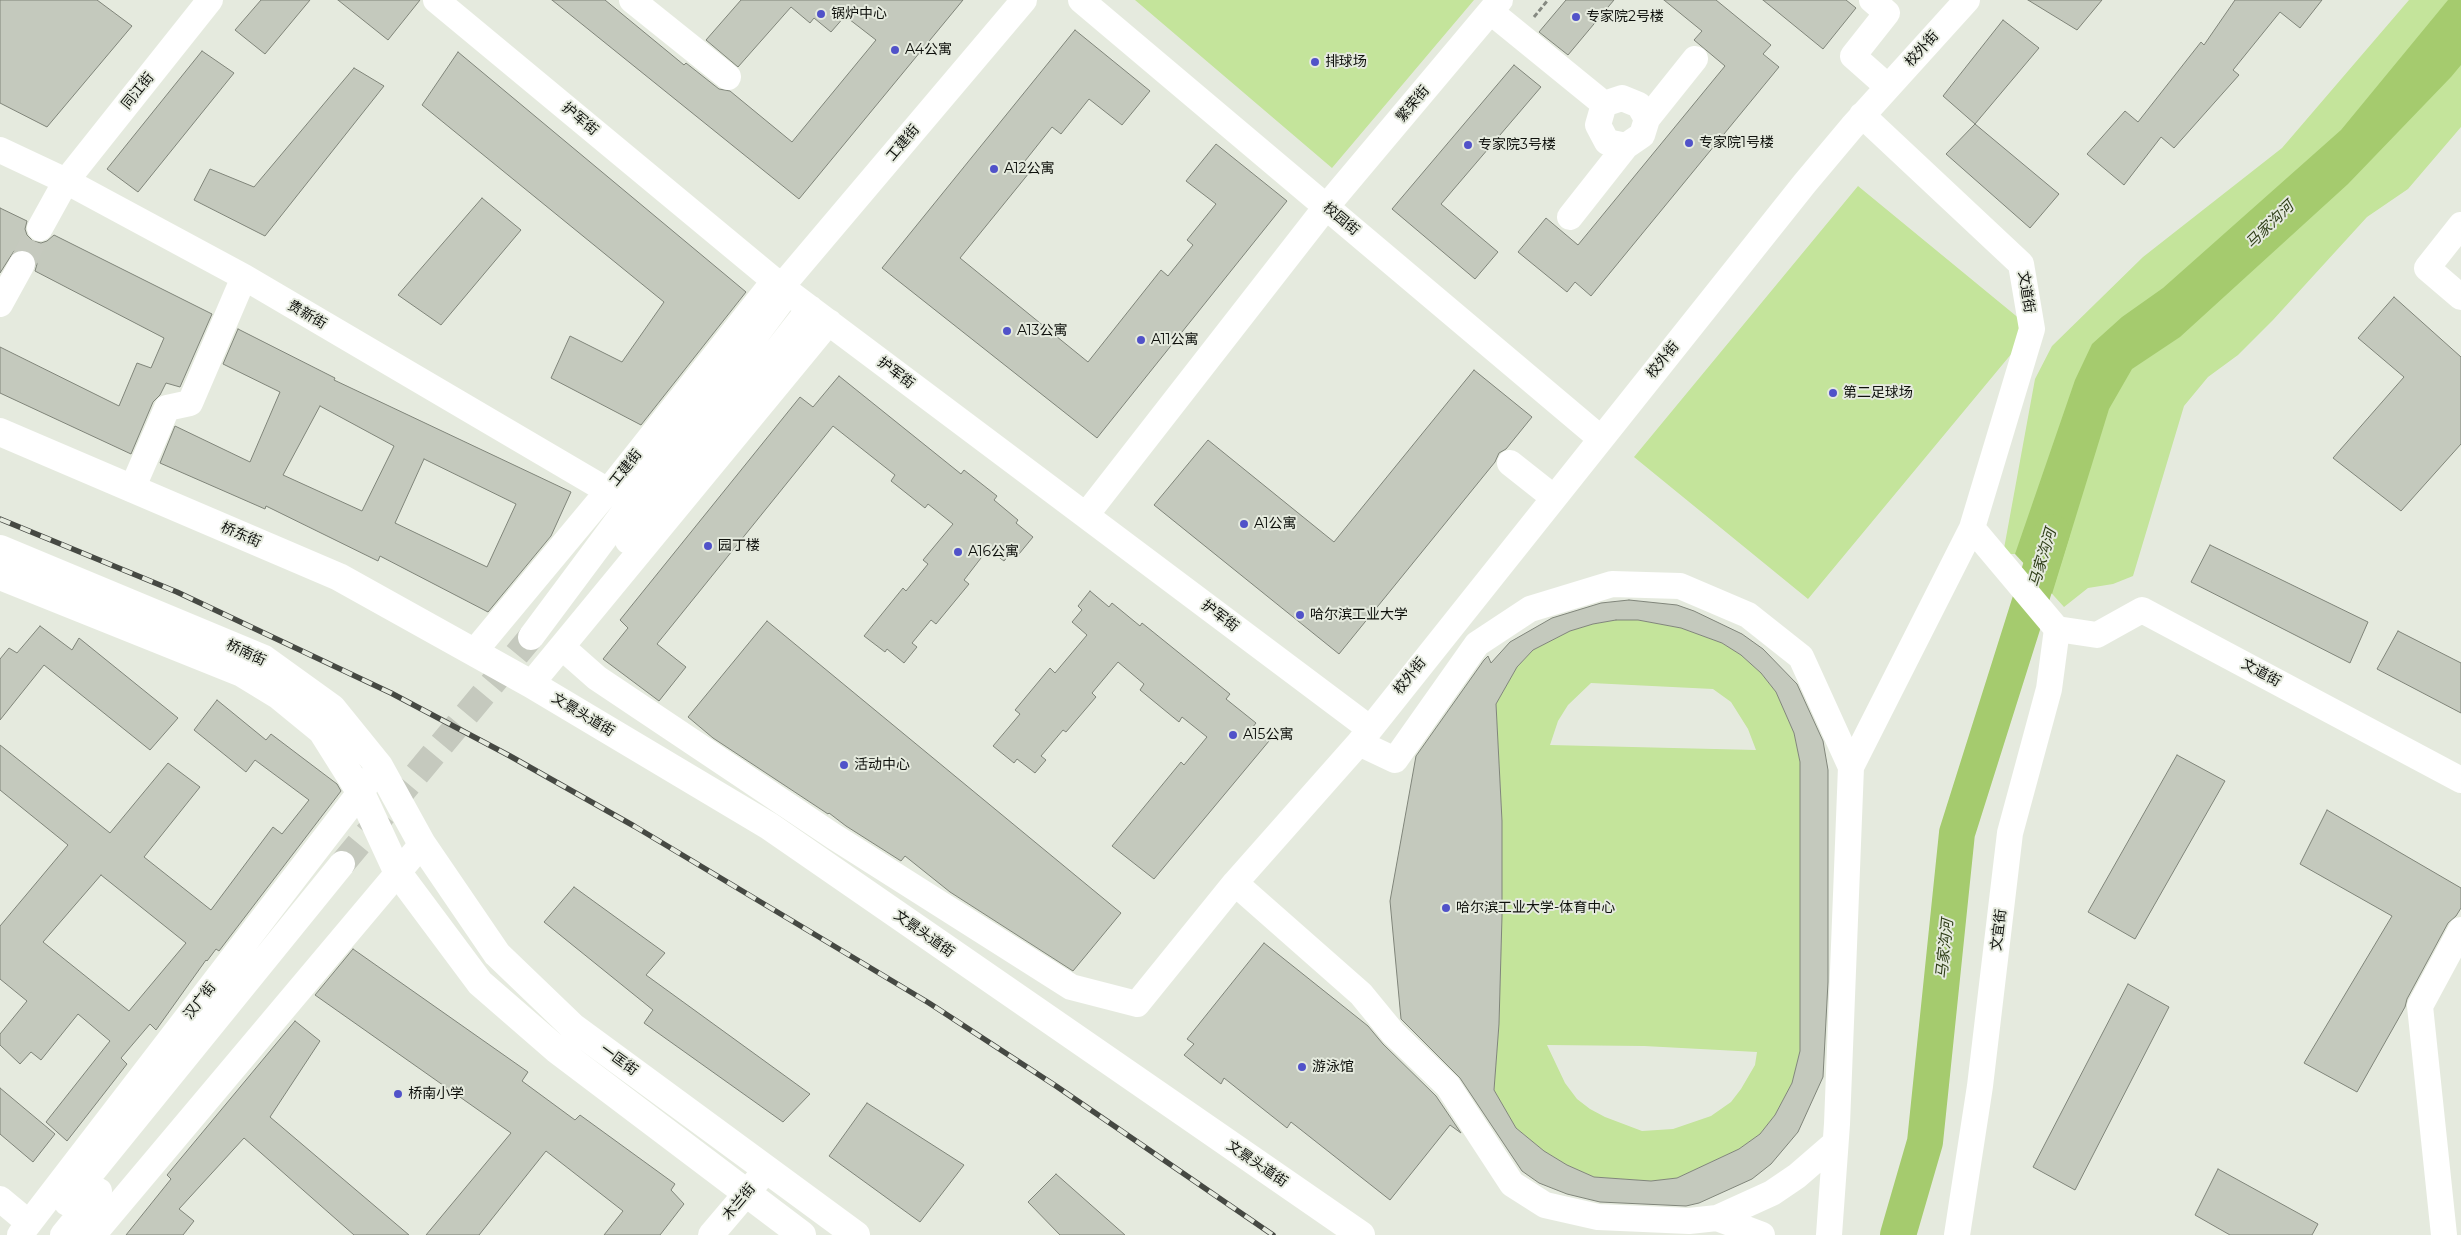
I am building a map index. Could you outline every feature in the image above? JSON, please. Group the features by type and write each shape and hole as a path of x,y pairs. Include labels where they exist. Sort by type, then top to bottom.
{"main road":[{"name":"桥东街","path":"0,432 339,577 474,652"},
{"name":"桥南街","path":"0,549 264,659 332,708 379,766 422,844"},
{"name":"桥南街","path":"0,576 242,673 278,694 322,730 361,793 398,873"},
{"name":"文景头道街","path":"474,652 769,826 1361,1235"},
{"name":"一匡街","path":"422,844 497,954 573,1027 856,1235"},
{"name":"一匡街","path":"398,873 480,984 556,1049 748,1192 802,1235"}],"street":[{"name":"同江街","path":"40,228 66,181 210,0"},
{"name":"护军街","path":"436,0 797,298 1086,516 1395,760 1477,644 1530,609 1612,584 1680,586 1748,615 1800,657 1851,768"},
{"path":"632,0 728,77"},
{"name":"工建街","path":"531,684 546,644 797,298 1024,0"},
{"name":"校园街","path":"1081,0 1600,438"},
{"path":"1872,0 1888,13 1853,56 1888,87"},
{"name":"校外街","path":"546,644 832,836 1071,988 1137,1004 1235,883 1364,736 1600,438 1862,115 1967,0"},
{"path":"1495,6 1604,104"},
{"name":"繁荣街","path":"1086,516 1326,207 1495,6"},
{"path":"1643,112 1665,96 1695,59"},
{"path":"1604,104 1622,98 1643,112"},
{"path":"1604,104 1598,125 1617,144"},
{"path":"1617,144 1642,135 1643,112"},
{"name":"文道街","path":"1851,768 1978,534 2032,329 2021,264 1862,115"},
{"path":"1570,217 1608,169 1617,144"},
{"name":"贵新街","path":"0,150 66,181 244,278 608,491"},
{"path":"2461,226 2427,268 2461,297"},
{"path":"0,304 22,264"},
{"path":"132,489 167,408 190,403 244,278"},
{"name":"工建街","path":"474,652 608,491 797,298"},
{"name":"工建街","path":"546,644 797,298"},
{"path":"1510,463 1554,496"},
{"path":"1978,534 2057,629"},
{"name":"文道街","path":"2057,629 2098,635 2142,610 2461,780"},
{"name":"文宜街","path":"1957,1235 1980,1086 2010,833 2049,688 2057,629"},
{"name":"汉广街","path":"30,1231 361,793 379,766"},
{"path":"1829,1235 1834,1144 1837,1124 1851,768"},
{"path":"93,1235 422,844"},
{"name":"汉广街","path":"30,1231 350,869 63,1235"},
{"path":"1235,883 1361,994 1393,1033 1448,1086 1512,1184 1545,1205 1598,1218 1689,1222 1717,1218 1772,1192 1798,1176 1834,1144"},
{"path":"2444,1235 2420,1006 2461,930"},
{"name":"木兰街","path":"711,1235 767,1169"},
{"path":"0,1199 30,1231"},
{"path":"1717,1218 1762,1235"}],"shaded area":[{"name":"排球场","path":"1135,0 1474,0 1332,168"},
{"path":"2409,0 2461,0 2461,127 2408,189 2367,217 2273,320 2238,355 2208,377 2184,406 2133,576 2113,584 2088,588 2064,607 2016,554 2003,554 2035,379 2052,346 2143,257 2282,148"},
{"name":"第二足球场","path":"1858,186 2032,329 1808,599 1634,457"},
{"path":"1616,620 1638,620 1681,628 1722,643 1741,655 1761,673 1776,692 1794,733 1800,762 1800,1051 1792,1083 1775,1115 1760,1134 1739,1149 1677,1178 1651,1181 1594,1177 1567,1165 1544,1151 1516,1128 1494,1090 1499,1024 1502,916 1502,821 1496,704 1517,667 1533,650 1570,631","holes":["1591,683 1713,689 1731,702 1748,729 1756,750 1550,745 1558,721 1568,705","1547,1045 1644,1046 1757,1052 1755,1065 1741,1089 1731,1102 1711,1116 1673,1129 1642,1131 1605,1117 1577,1099 1565,1083"]}],"water":[{"path":"2448,0 2461,0 2461,65 2451,77 2348,184 2180,337 2132,369 2109,409 2052,594 2015,554 2075,380 2092,344 2122,317 2163,288 2341,130"}],"building":[{"path":"0,0 97,0 132,26 47,127 0,103"},
{"path":"261,0 310,0 265,54 235,30"},
{"path":"338,0 420,0 388,40"},
{"path":"552,0 605,0 684,65 686,63 719,89 730,91 792,142 876,40 845,16 831,32 814,18 810,23 791,7 738,67 706,40 741,0 963,0 799,199"},
{"name":"专家院2号楼","path":"1566,0 1614,0 1568,55 1539,32"},
{"name":"专家院1号楼","path":"1664,0 1716,0 1771,45 1763,54 1779,67 1591,296 1575,282 1567,292 1518,252 1546,218 1578,245 1725,66 1694,40 1702,31"},
{"path":"1763,0 1846,0 1856,8 1823,49"},
{"path":"2028,0 2102,0 2077,30"},
{"path":"2235,0 2322,0 2300,28 2280,12 2233,70 2239,75 2174,148 2161,137 2124,185 2087,154 2125,111 2138,122 2201,42 2204,45"},
{"path":"2003,20 2039,48 1975,124 1943,96"},
{"path":"1075,30 1150,91 1122,125 1089,99 1061,134 1052,127 1021,166 1029,173 960,258 1088,362 1161,270 1168,276 1193,245 1187,240 1216,204 1186,181 1216,144 1287,201 1097,438 882,268"},
{"path":"202,51 234,73 138,192 107,169"},
{"path":"458,52 746,292 641,425 551,378 570,336 622,362 664,302 422,105"},
{"name":"专家院3号楼","path":"1514,65 1541,87 1441,204 1498,252 1475,279 1392,209"},
{"path":"354,68 384,86 265,236 194,200 210,169 254,187"},
{"path":"1975,124 2059,194 2030,228 1946,154"},
{"path":"482,198 521,230 441,325 398,295"},
{"path":"0,208 27,221 25,229 27,235 33,241 41,243 54,235 212,314 180,387 166,383 160,395 153,402 131,454 0,393 0,347 119,406 137,363 151,368 164,338 35,271 37,264 35,257 29,251 21,249 14,251 0,273"},
{"path":"2394,297 2461,357 2461,444 2401,511 2333,458 2404,377 2358,338"},
{"path":"238,329 335,378 334,380 571,492 551,536 488,612 380,556 378,561 266,506 265,509 160,463 175,426 250,462 280,392 223,364","holes":["320,406 394,446 362,511 283,475","424,459 516,504 487,567 395,523"]},
{"name":"A1公寓","path":"1474,370 1532,417 1506,449 1499,453 1495,462 1339,654 1154,505 1208,440 1334,542"},
{"path":"839,376 961,474 964,470 997,496 994,500 1018,520 1016,523 1033,537 1019,554 1013,550 1004,561 988,549 964,580 969,584 936,624 931,620 912,643 917,647 904,663 887,649 885,652 864,636 903,588 906,591 928,564 923,560 953,524 928,504 925,508 891,481 895,475 833,426 657,644 686,667 659,701 603,659 628,628 620,620 800,397 813,407"},
{"path":"2210,545 2368,622 2350,663 2191,582"},
{"name":"A15公寓","path":"1090,591 1109,607 1112,603 1140,626 1142,623 1230,694 1226,699 1256,723 1252,728 1269,741 1154,879 1112,846 1181,762 1184,765 1207,737 1182,717 1179,722 1140,690 1144,684 1118,662 1092,693 1096,697 1066,732 1063,730 1041,756 1046,760 1035,773 1017,759 1014,763 993,746 1020,714 1015,710 1050,668 1055,673 1087,635 1072,622 1082,610 1078,606"},
{"name":"哈尔滨工业大学-体育中心","path":"1629,600 1677,605 1742,634 1763,649 1797,684 1823,741 1828,770 1828,982 1823,1077 1798,1132 1771,1164 1752,1179 1699,1203 1686,1206 1600,1202 1567,1194 1539,1183 1522,1171 1460,1078 1401,1019 1390,901 1416,756 1488,656 1491,663 1510,642 1552,618 1601,603","holes":["1616,620 1638,620 1681,628 1722,643 1741,655 1761,673 1776,692 1794,733 1800,762 1800,1051 1792,1083 1775,1115 1760,1134 1739,1149 1677,1178 1651,1181 1594,1177 1567,1165 1544,1151 1516,1128 1494,1090 1499,1024 1502,916 1502,821 1496,704 1517,667 1533,650 1570,631 1593,624"]},
{"name":"活动中心","path":"767,621 1121,913 1073,971 950,892 905,856 901,861 846,826 713,738 688,717"},
{"path":"40,626 72,650 79,638 178,718 150,750 44,665 0,720 0,659 9,648 17,653"},
{"path":"2398,631 2461,663 2461,713 2377,669"},
{"path":"217,700 266,740 271,734 337,784 341,791 219,951 216,949 206,960 156,1030 150,1024 121,1058 127,1064 67,1141 46,1122 110,1041 78,1014 41,1060 31,1052 20,1064 0,1045 0,1034 27,1001 0,979 0,926 68,845 0,790 0,745 110,833 168,763 200,787 144,857 211,910 273,827 282,834 309,800 255,760 246,772 194,730","holes":["101,875 186,943 129,1011 43,942"]},
{"path":"2177,755 2225,781 2135,939 2088,912"},
{"path":"2327,810 2461,888 2461,908 2448,923 2407,999 2405,1007 2357,1092 2304,1063 2392,916 2300,864"},
{"path":"574,887 665,953 646,975 810,1094 783,1122 644,1023 653,1010 544,922"},
{"name":"游泳馆","path":"1264,943 1368,1026 1383,1044 1436,1096 1461,1133 1450,1125 1390,1200 1291,1122 1287,1128 1224,1078 1221,1084 1184,1055 1194,1044 1187,1039"},
{"path":"353,949 528,1072 522,1081 575,1120 580,1115 675,1184 671,1190 684,1204 660,1235 604,1235 623,1211 546,1151 479,1235 426,1235 511,1133 315,995"},
{"path":"2128,984 2169,1007 2075,1190 2033,1167"},
{"path":"295,1021 320,1041 270,1117 409,1235 354,1235 244,1138 179,1209 194,1221 183,1235 126,1235 171,1179 167,1175"},
{"path":"0,1088 55,1134 33,1162 0,1134"},
{"path":"867,1103 964,1165 920,1222 829,1156"},
{"path":"2218,1169 2318,1224 2312,1235 2230,1235 2195,1215"},
{"path":"1056,1174 1125,1235 1060,1235 1028,1202"}],"waterway":[{"name":"马家沟河","path":"1898,1235 1925,1142 1957,833 2052,532"}],"tunnel":[{"path":"22,264 40,228"},
{"path":"342,864 531,637"}],"railway":[{"path":"0,519 177,592 391,693 510,756 634,826 929,1003 1056,1086 1273,1235"}],"place":[{"name":"锅炉中心","path":"821,14"},
{"name":"专家院2号楼","path":"1576,17"},
{"name":"A4公寓","path":"895,50"},
{"name":"排球场","path":"1315,62"},
{"name":"专家院1号楼","path":"1689,143"},
{"name":"专家院3号楼","path":"1468,145"},
{"name":"A12公寓","path":"994,169"},
{"name":"A13公寓","path":"1007,331"},
{"name":"A11公寓","path":"1141,340"},
{"name":"第二足球场","path":"1833,393"},
{"name":"A1公寓","path":"1244,524"},
{"name":"园丁楼","path":"708,546"},
{"name":"A16公寓","path":"958,552"},
{"name":"哈尔滨工业大学","path":"1300,615"},
{"name":"A15公寓","path":"1233,735"},
{"name":"活动中心","path":"844,765"},
{"name":"哈尔滨工业大学-体育中心","path":"1446,908"},
{"name":"游泳馆","path":"1302,1067"},
{"name":"桥南小学","path":"398,1094"}]}
